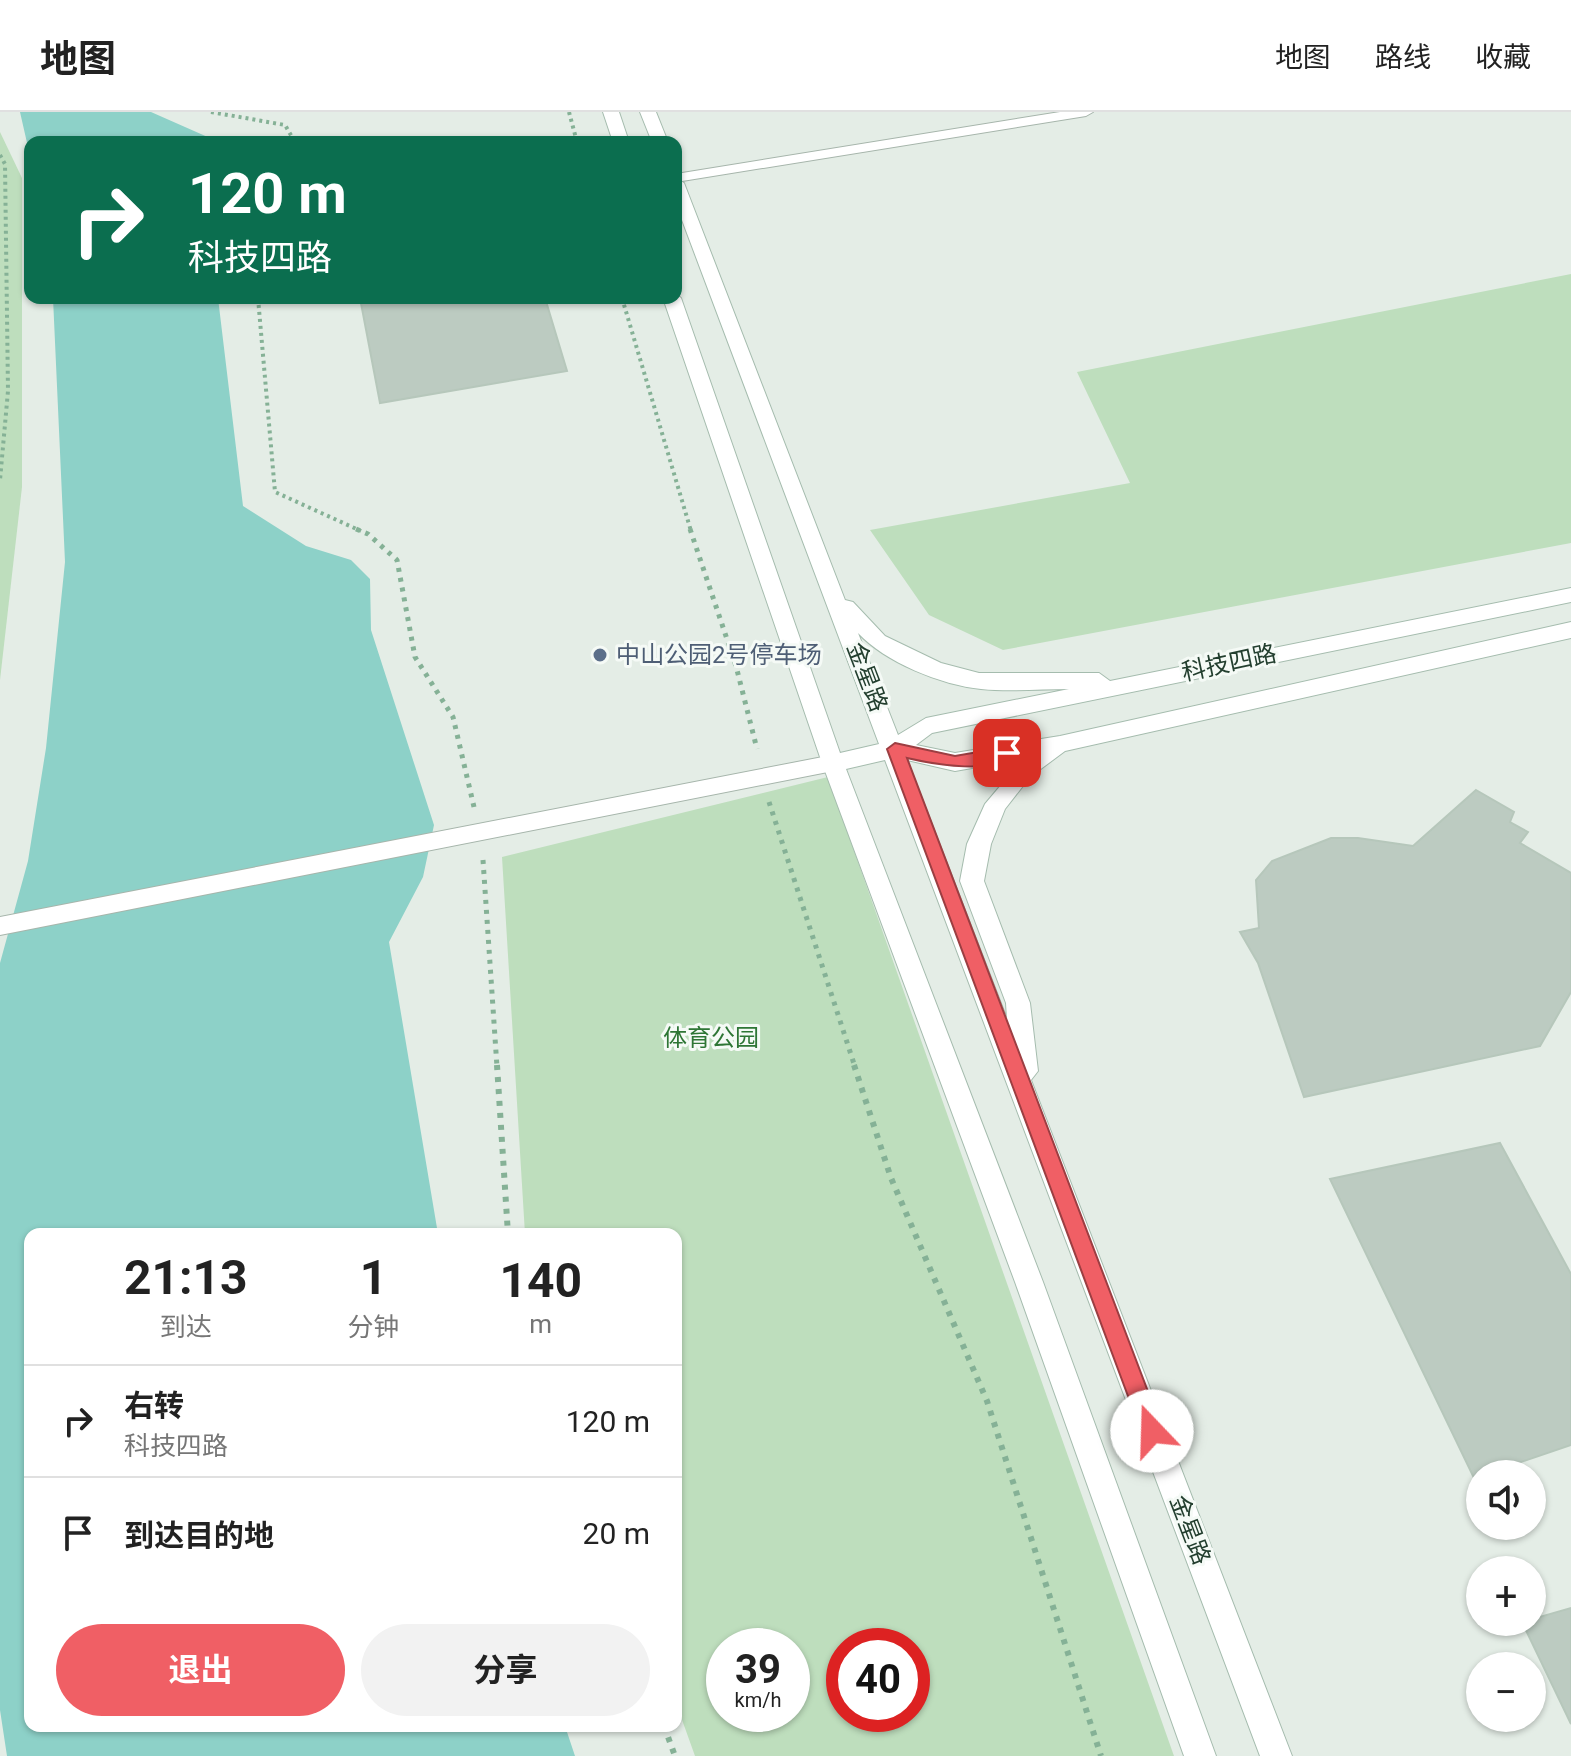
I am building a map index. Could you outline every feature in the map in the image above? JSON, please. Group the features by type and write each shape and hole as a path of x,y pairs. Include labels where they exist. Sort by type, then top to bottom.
{"street":[{"path":"611,112 619,136"},
{"path":"648,112 658,136"},
{"name":"金星路","path":"682,196 1276,1756"},
{"path":"674,304 833,763 1029,1282 1200,1756"},
{"name":"科技四路","path":"833,763 895,749 926,726 1571,595"},
{"path":"836,597 878,641 935,669 979,681 1087,682 1179,673"},
{"name":"科技四路","path":"895,749 955,762 1060,744 1571,630"},
{"path":"1029,1105 1018,1003 972,881 979,844 996,804 1022,771 1060,744"}],"lane":[{"path":"682,179 1086,112"},
{"path":"0,926 833,763"}],"path":[{"path":"211,112 285,125 291,136"},
{"path":"569,112 575,136"},
{"path":"0,155 5,164 8,391 0,480"},
{"path":"259,304 275,492 368,534 397,560 415,657 453,717 481,834 508,1228"},
{"path":"624,304 670,468 736,666 769,804 891,1178 987,1401 1101,1756"},
{"path":"0,393 8,391"},
{"path":"666,1732 675,1756"}],"green space":[{"path":"0,132 22,178 22,487 0,680"},
{"path":"1571,274 1571,543 1003,650 929,615 870,530 1130,483 1077,372"},
{"name":"体育公园","path":"828,777 1174,1756 695,1756 682,1720 682,1228 525,1228 502,857"}],"water":[{"path":"20,112 151,112 205,136 25,136"},
{"path":"53,304 219,304 243,506 306,546 351,560 370,579 371,630 434,825 423,877 389,942 437,1228 24,1228 24,1732 567,1732 575,1756 7,1756 0,1710 0,963 28,861 46,748 65,562"}],"building":[{"path":"361,304 547,304 567,371 380,403"},
{"path":"1476,790 1514,812 1510,822 1528,832 1520,843 1571,873 1571,992 1540,1046 1304,1097 1258,963 1240,932 1259,928 1256,880 1272,861 1331,838 1358,838 1413,846"},
{"path":"1500,1143 1571,1274 1571,1445 1527,1460 1466,1461 1330,1179"},
{"path":"1571,1608 1571,1724 1546,1672 1546,1652 1536,1652 1529,1636 1546,1636 1546,1615"}],"place":[{"name":"中山公园2号停车场","path":"600,655"}],"route":[{"path":"1007,753 955,762 895,749 1152,1431"}]}
